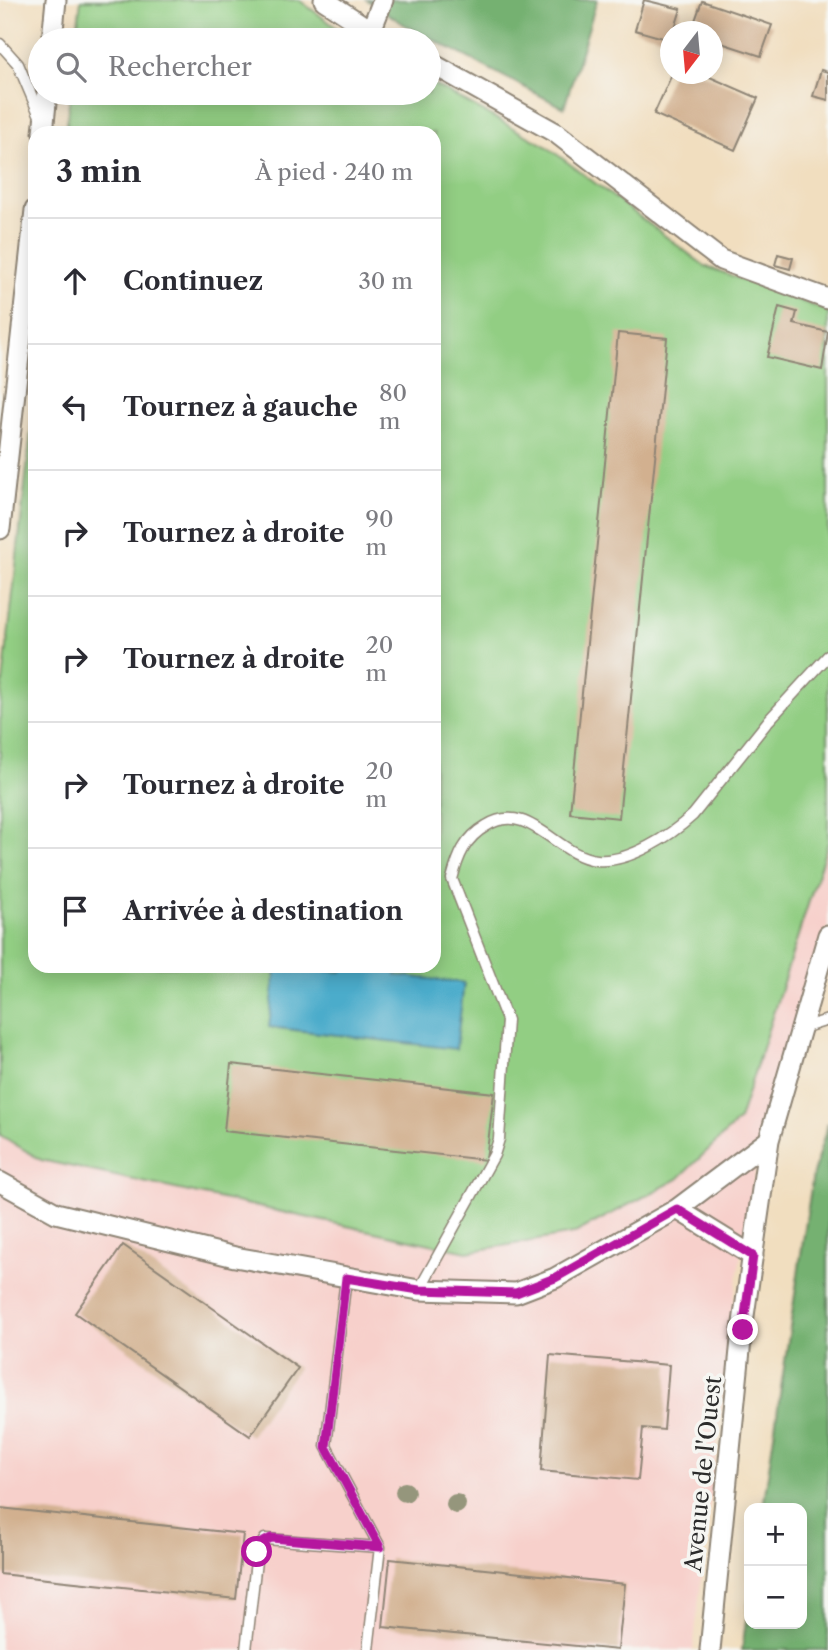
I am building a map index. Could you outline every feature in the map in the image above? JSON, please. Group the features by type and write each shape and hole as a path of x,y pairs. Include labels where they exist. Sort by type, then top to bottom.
{"street":[{"path":"53,28 56,0"},
{"path":"324,0 365,28"},
{"path":"379,28 383,0"},
{"path":"441,69 556,133 721,260 828,299"},
{"path":"44,126 46,105"},
{"path":"0,529 28,274"},
{"name":"Avenue de l'Ouest","path":"710,1650 743,1330 769,1140 828,935"},
{"path":"0,1182 17,1194 57,1213 235,1257 419,1290 516,1293 536,1287 677,1209 769,1140"},
{"path":"677,1209 753,1256"}],"lane":[{"path":"0,44 18,64 28,89"},
{"path":"34,105 43,126"},
{"path":"419,1290 494,1155 499,1139 507,1020 452,878 458,856 474,833 493,821 515,817 540,829 576,855 598,860 623,858 681,826 693,815 769,720 828,656"},
{"path":"800,1028 828,1020"},
{"path":"346,1278 326,1447 380,1547 368,1650"},
{"path":"246,1650 257,1552 265,1539 380,1547"}],"shaded area":[{"path":"441,89 546,146 705,266 828,311 828,926 764,1119 735,1291 693,1650 0,1650 0,698 28,457 28,973 441,973 441,126 67,126 69,105 441,105"}],"green space":[{"path":"81,0 299,0 337,28 78,28"},
{"path":"367,0 597,0 564,108 441,44 441,28 411,28"},
{"path":"441,89 546,146 705,266 828,311 828,842 739,1120 678,1179 573,1234 467,1252 41,1160 0,1135 0,709 28,459 28,973 441,973 441,126 67,126 69,105 441,105"},
{"path":"828,1123 828,1650 742,1650 745,1629 807,1629 807,1503 764,1503 813,1174"}],"water":[{"path":"275,973 396,973 464,983 456,1049 269,1027"}],"building":[{"path":"644,0 681,9 677,21 660,21 660,37 635,30"},
{"path":"702,1 772,25 761,56 723,44 723,21 695,21"},
{"path":"821,70 828,72 828,100 813,96"},
{"path":"723,83 758,98 735,150 654,114 668,84"},
{"path":"778,254 793,258 790,269 775,265"},
{"path":"779,307 797,312 794,324 828,332 822,370 767,357"},
{"path":"618,333 667,338 619,818 570,813"},
{"path":"231,1064 494,1093 486,1160 224,1131"},
{"path":"123,1245 298,1368 250,1436 75,1313"},
{"path":"550,1355 669,1365 664,1430 643,1428 638,1480 541,1471"},
{"path":"0,1508 243,1534 236,1599 0,1574"},
{"path":"390,1559 625,1584 618,1650 383,1627"}],"route":[{"path":"257,1552 260,1544 271,1538 380,1547 326,1447 346,1278 419,1290 516,1293 555,1278 677,1209 753,1256 743,1330"}]}
